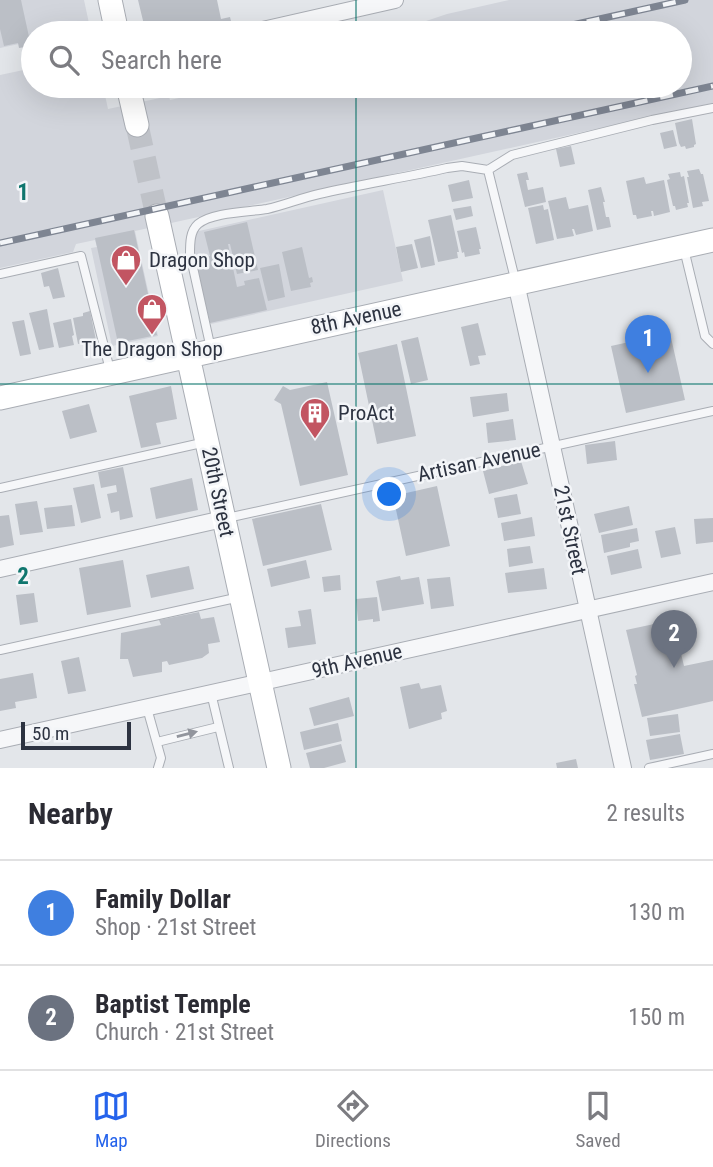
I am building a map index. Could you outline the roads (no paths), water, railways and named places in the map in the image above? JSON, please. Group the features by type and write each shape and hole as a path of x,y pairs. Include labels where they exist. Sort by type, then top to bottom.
{"main road":[{"path":"110,0 114,21"},
{"path":"131,98 137,125"},
{"name":"20th Street","path":"157,216 279,768"},
{"name":"8th Avenue","path":"0,398 713,240"}],"street":[{"path":"302,21 395,0"},
{"name":"21st Street","path":"516,283 623,768"},
{"name":"Artisan Avenue","path":"0,569 223,519"},
{"name":"9th Avenue","path":"0,740 713,582"}],"lane":[{"path":"211,351 190,254 190,240 197,224 216,216 267,209 315,195 447,168 463,166 488,170 512,155 652,120 713,108"},
{"name":"21st Street","path":"488,170 516,283"},
{"path":"684,246 705,336 713,344"},
{"path":"0,274 81,256 111,373"},
{"name":"Artisan Avenue","path":"223,519 713,411"},
{"path":"0,488 207,442"},
{"path":"0,650 241,596"},
{"path":"211,693 229,768"},
{"path":"147,708 164,768"},
{"path":"157,742 218,727"},
{"path":"649,768 713,754"},
{"path":"158,768 161,758"}],"tunnel":[{"path":"137,125 157,216"}],"railway":[{"path":"590,21 685,0"},
{"path":"692,91 713,86"},
{"path":"0,243 659,98"}],"place":[{"name":"Dragon Shop","path":"126,287"},
{"name":"The Dragon Shop","path":"152,336"},
{"name":"Family Dollar","path":"648,373"},
{"name":"ProAct","path":"315,440"},
{"name":"Baptist Temple","path":"674,668"}]}
